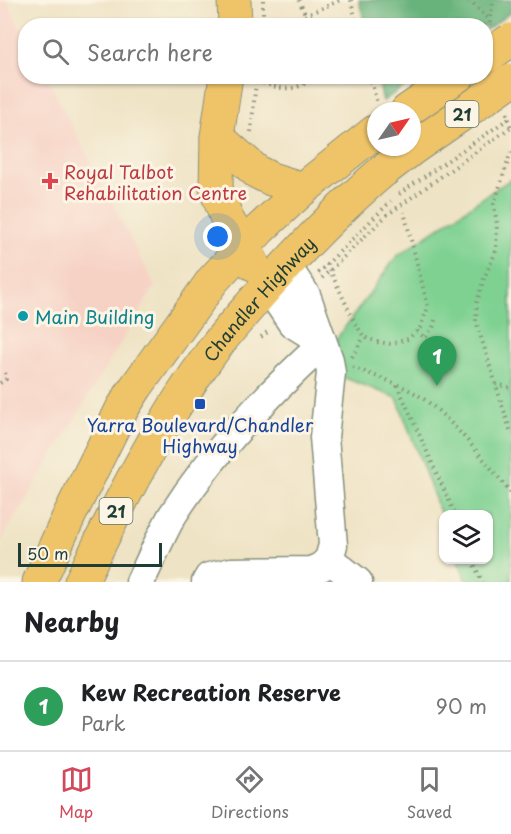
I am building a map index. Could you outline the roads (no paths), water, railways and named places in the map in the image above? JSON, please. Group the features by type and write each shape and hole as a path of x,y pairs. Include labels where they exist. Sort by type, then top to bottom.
{"main road":[{"path":"234,0 235,18"},
{"path":"493,52 511,40"},
{"name":"Chandler Highway","path":"81,582 107,528 172,411 212,352 277,276 334,214 383,171 511,80"},
{"path":"243,84 218,142 216,181 218,196 252,238 277,276"},
{"name":"21","path":"414,102 444,84"},
{"name":"21","path":"39,582 75,505 132,394 213,280 252,238 303,189 367,134"},
{"path":"218,142 257,172 303,189"}],"lane":[{"path":"206,582 209,577 231,572 311,571 321,567 329,559 333,545 324,437 331,373 329,360 322,343 292,323 277,276"},
{"path":"140,582 172,517 227,440 282,381 322,343"},
{"path":"329,559 358,582"}],"place":[{"name":"Royal Talbot Rehabilitation Centre","path":"50,181"},
{"name":"Main Building","path":"23,316"},
{"name":"Kew Recreation Reserve","path":"437,386"},
{"name":"Yarra Boulevard/Chandler Highway","path":"200,404"}]}
